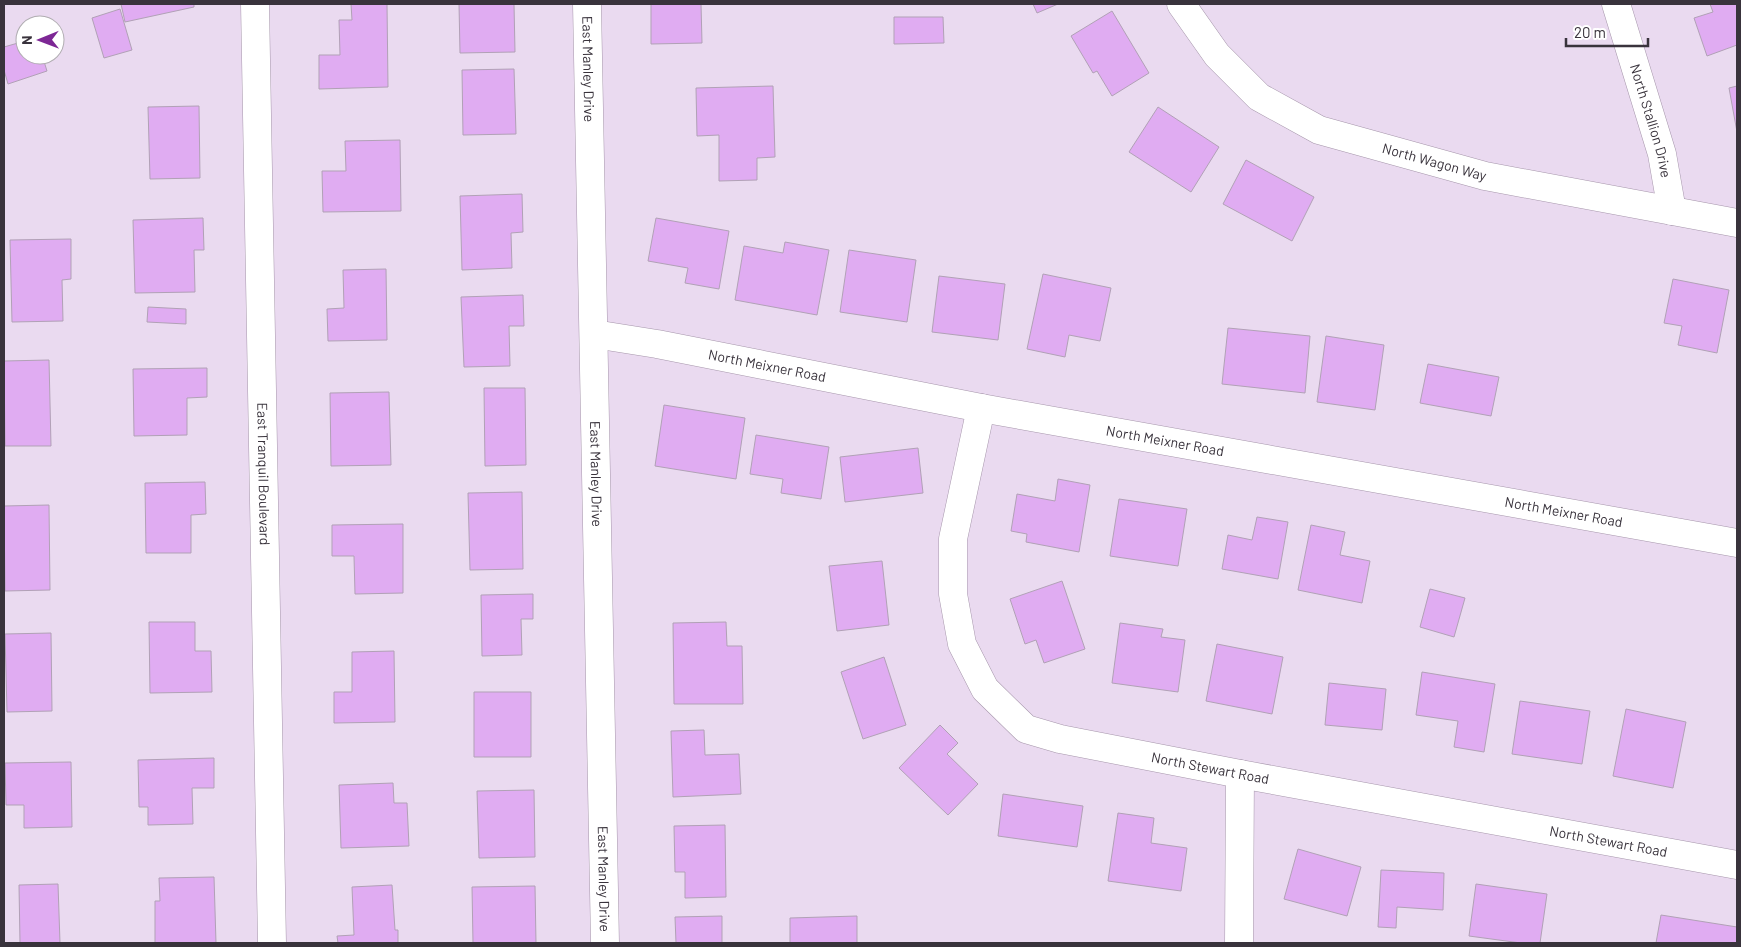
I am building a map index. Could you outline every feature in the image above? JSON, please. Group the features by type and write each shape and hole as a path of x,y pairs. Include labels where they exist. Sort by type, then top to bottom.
{"street":[{"name":"East Tranquil Boulevard","path":"255,4 272,943"},
{"name":"East Manley Drive","path":"587,4 605,943"},
{"name":"North Wagon Way","path":"1181,4 1217,55 1259,97 1319,130 1485,176 1737,223"},
{"name":"North Stallion Drive","path":"1616,4 1662,154 1672,211"},
{"name":"North Meixner Road","path":"594,334 657,344 982,408 1737,543"},
{"name":"North Stewart Road","path":"982,408 952,539 953,594 962,644 984,689 1026,729 1060,739 1240,774 1737,865"},
{"path":"1239,943 1240,774"}],"building":[{"path":"121,4 194,4 194,7 125,22"},
{"path":"351,4 387,4 388,87 319,89 319,55 340,55 339,20 352,20"},
{"path":"459,4 514,4 515,52 460,53"},
{"path":"651,4 701,4 702,43 651,44"},
{"path":"1033,4 1058,4 1037,13"},
{"path":"1710,4 1737,4 1737,45 1707,56 1694,18 1713,12"},
{"path":"120,9 132,50 104,58 92,18"},
{"path":"1112,11 1149,73 1112,96 1097,71 1093,73 1071,36"},
{"path":"894,17 943,17 944,43 894,44"},
{"path":"15,44 15,65 45,65 47,71 8,84 4,70 4,47"},
{"path":"514,69 516,134 463,135 462,70"},
{"path":"773,86 775,157 757,158 757,180 719,181 719,135 697,136 696,88"},
{"path":"1737,86 1737,132 1729,88"},
{"path":"199,106 200,178 150,179 148,107"},
{"path":"1158,107 1219,147 1191,192 1129,152"},
{"path":"400,140 401,211 323,212 322,171 346,171 345,141"},
{"path":"1246,160 1314,197 1292,241 1223,204"},
{"path":"522,194 523,232 511,233 512,268 462,270 460,196"},
{"path":"203,218 204,250 194,250 195,292 135,293 133,220"},
{"path":"656,218 729,231 719,289 685,283 688,268 648,261"},
{"path":"71,239 71,279 62,280 63,321 12,322 10,240"},
{"path":"785,242 829,250 817,315 735,300 744,246 783,253"},
{"path":"849,250 916,260 907,322 840,312"},
{"path":"386,269 387,340 328,341 327,309 344,308 343,270"},
{"path":"1043,274 1111,288 1100,341 1069,335 1065,357 1027,349"},
{"path":"939,276 1005,284 998,340 932,332"},
{"path":"1673,279 1729,290 1717,353 1678,345 1682,326 1664,323"},
{"path":"523,295 524,326 509,326 510,366 464,367 461,297"},
{"path":"148,307 186,309 186,324 147,322"},
{"path":"1228,328 1310,336 1305,393 1222,384"},
{"path":"1326,336 1384,345 1375,410 1317,402"},
{"path":"49,360 51,446 5,446 4,361"},
{"path":"1428,364 1499,377 1491,416 1420,403"},
{"path":"207,368 207,397 187,398 187,435 134,436 133,369"},
{"path":"484,388 525,388 526,465 485,466"},
{"path":"389,392 391,465 331,466 330,393"},
{"path":"664,405 745,418 736,479 655,466"},
{"path":"756,435 829,447 821,499 781,493 783,479 750,474"},
{"path":"918,448 923,493 845,502 840,457"},
{"path":"1058,479 1090,485 1079,552 1026,542 1027,534 1011,531 1017,494 1055,501"},
{"path":"205,482 206,514 191,515 191,553 146,553 145,483"},
{"path":"522,492 523,569 470,570 468,493"},
{"path":"1119,499 1187,509 1178,566 1110,556"},
{"path":"49,505 50,590 5,591 4,506"},
{"path":"1257,517 1288,522 1278,579 1222,569 1228,535 1252,540"},
{"path":"403,524 403,593 355,594 354,556 332,556 332,525"},
{"path":"1311,525 1345,532 1340,555 1370,561 1362,603 1298,590"},
{"path":"882,561 889,625 837,631 829,566"},
{"path":"1062,581 1085,649 1044,663 1036,640 1025,644 1010,599"},
{"path":"1430,589 1465,598 1454,637 1420,627"},
{"path":"533,594 533,619 521,619 522,655 482,656 481,595"},
{"path":"149,622 195,622 195,651 211,651 212,692 150,693"},
{"path":"726,622 727,646 742,646 743,704 674,704 673,623"},
{"path":"1120,623 1163,629 1161,637 1185,640 1178,692 1112,683"},
{"path":"51,633 52,711 7,712 5,634"},
{"path":"1217,644 1283,657 1272,714 1206,701"},
{"path":"394,651 395,722 334,723 334,692 352,692 352,652"},
{"path":"884,657 906,725 863,739 841,672"},
{"path":"1422,672 1495,684 1484,752 1454,747 1458,721 1416,715"},
{"path":"1329,683 1386,689 1382,730 1325,725"},
{"path":"474,692 531,692 531,757 474,757"},
{"path":"1520,701 1590,711 1582,764 1512,754"},
{"path":"1626,709 1686,722 1673,788 1613,776"},
{"path":"940,725 958,743 947,754 978,784 948,815 899,768"},
{"path":"704,730 705,755 739,754 741,794 673,797 671,731"},
{"path":"214,758 214,788 192,788 193,824 148,825 148,807 139,807 138,760"},
{"path":"71,762 72,827 24,828 24,805 6,805 5,763"},
{"path":"393,783 394,803 407,803 409,846 341,848 339,785"},
{"path":"534,790 535,857 479,858 477,791"},
{"path":"1003,794 1083,806 1077,847 998,836"},
{"path":"1118,813 1154,818 1151,843 1187,848 1181,891 1108,881"},
{"path":"725,825 726,897 685,898 685,872 675,872 674,826"},
{"path":"1298,849 1361,867 1347,916 1284,899"},
{"path":"1381,870 1444,873 1443,910 1397,907 1396,928 1378,927"},
{"path":"214,877 216,943 155,943 155,901 160,901 159,878"},
{"path":"58,884 60,943 20,943 19,885"},
{"path":"1476,884 1547,894 1540,943 1521,943 1469,936"},
{"path":"392,885 395,930 398,930 398,943 338,943 337,936 354,935 352,887"},
{"path":"535,886 536,943 473,943 472,887"},
{"path":"1661,915 1737,927 1737,943 1656,943"},
{"path":"722,916 722,943 676,943 675,917"},
{"path":"857,916 857,943 790,943 790,918"}]}
